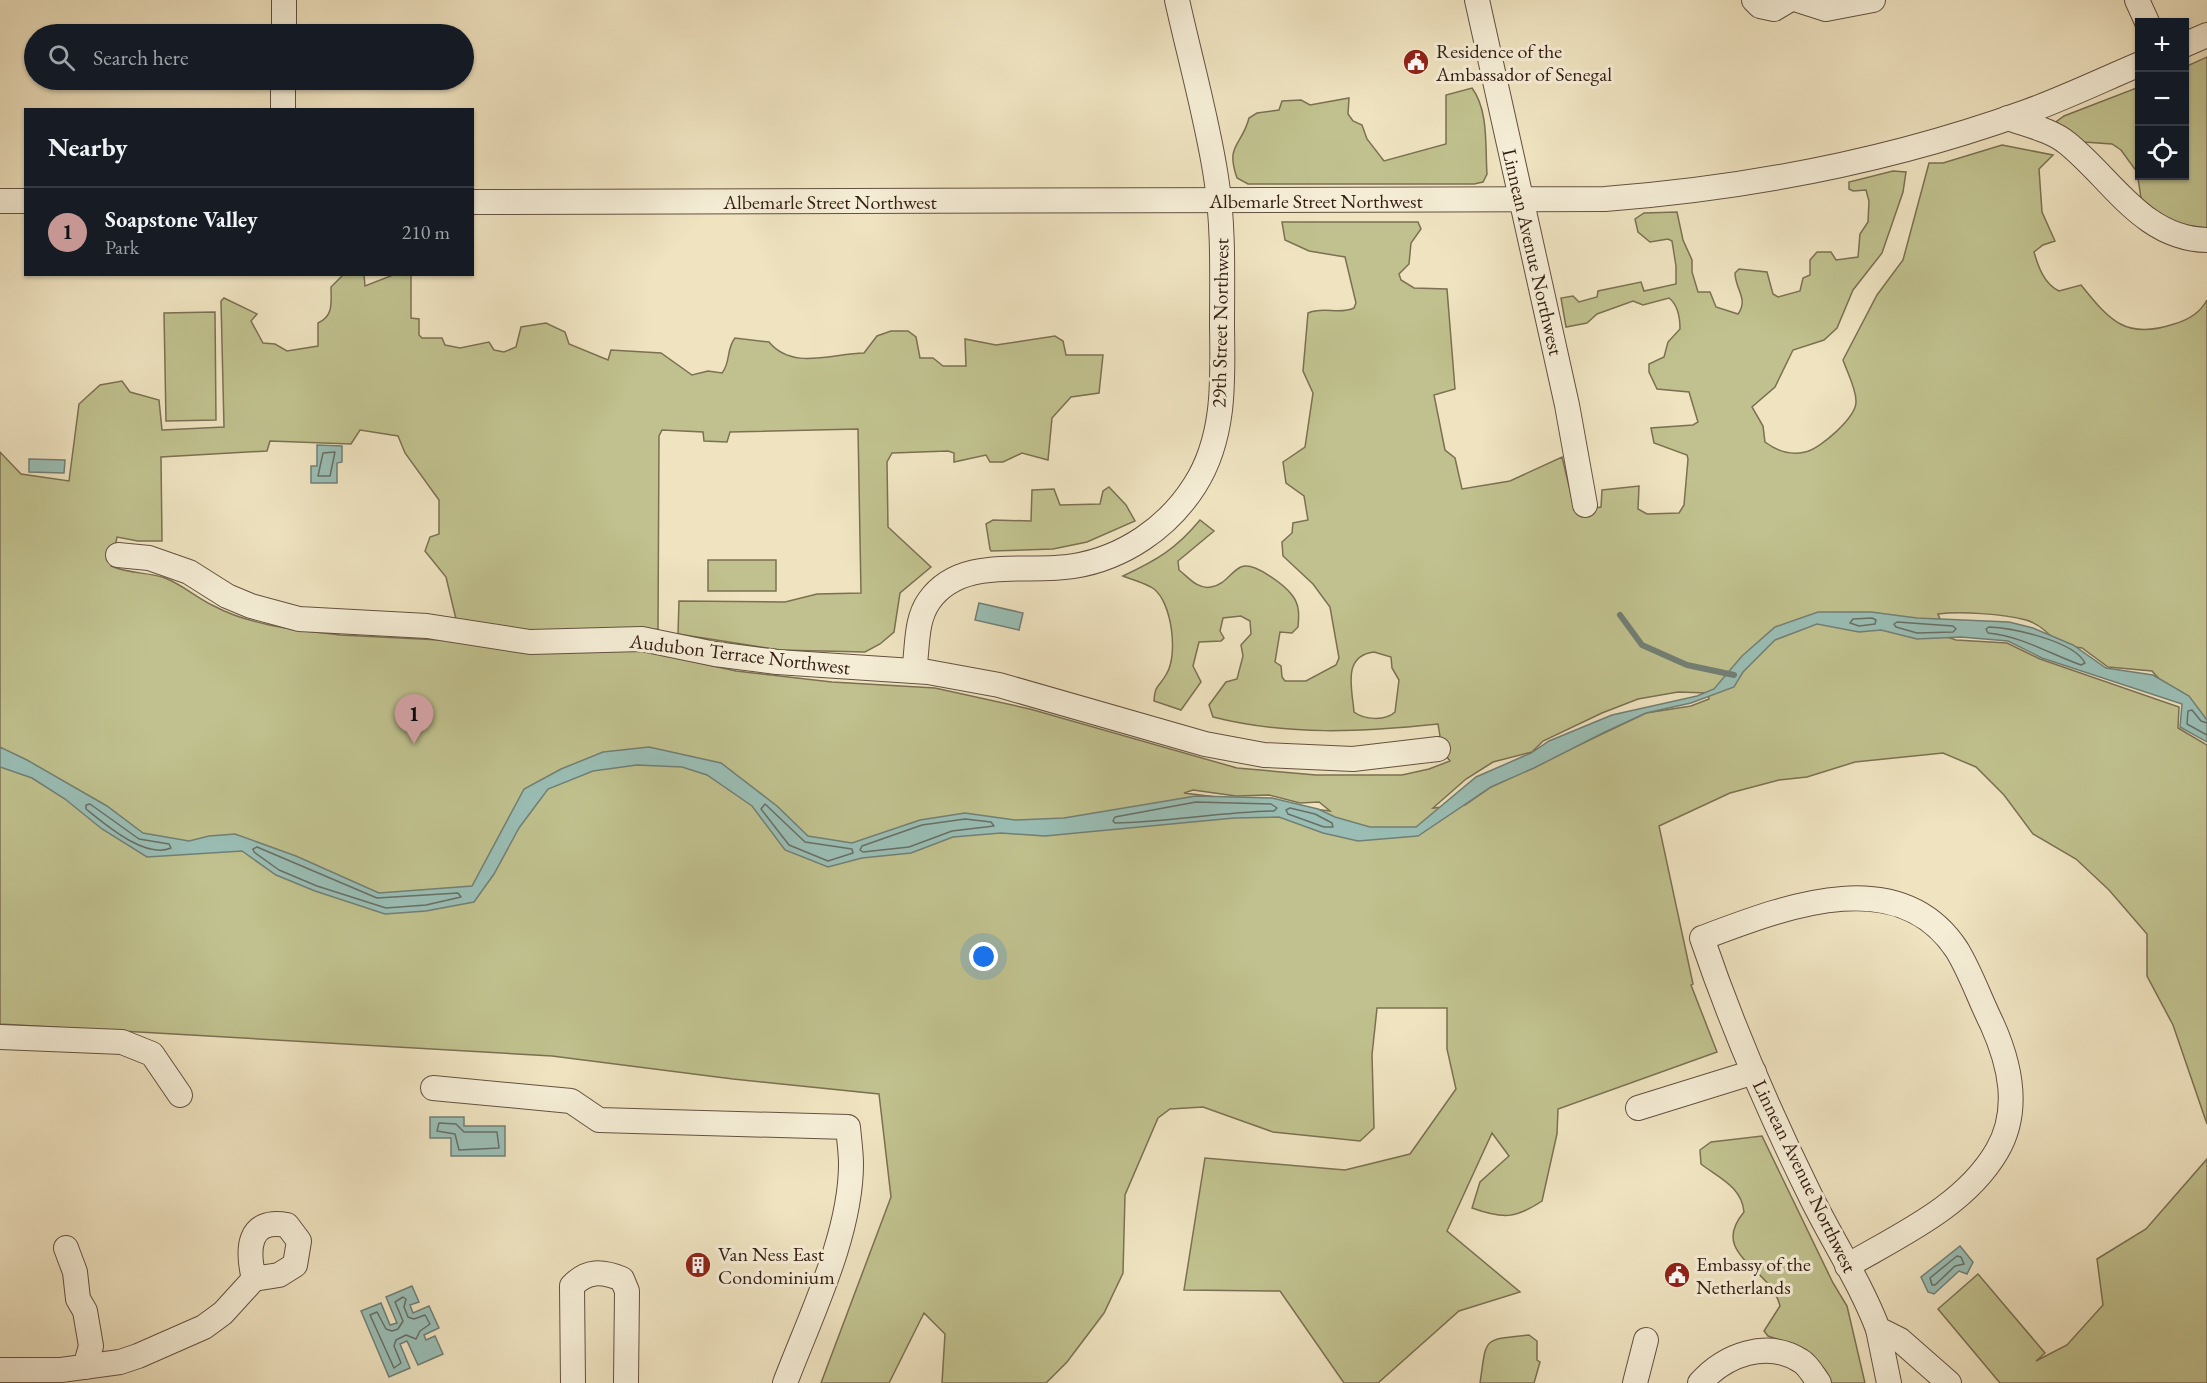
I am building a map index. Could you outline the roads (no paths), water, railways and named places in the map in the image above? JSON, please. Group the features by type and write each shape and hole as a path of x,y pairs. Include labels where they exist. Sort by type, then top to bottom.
{"street":[{"path":"284,0 284,24"},
{"name":"29th Street Northwest","path":"914,671 920,620 929,600 946,584 972,573 1075,566 1117,553 1152,532 1178,508 1195,486 1212,447 1221,405 1219,202 1216,177 1177,0"},
{"name":"Linnean Avenue Northwest","path":"1477,0 1571,421 1585,504"},
{"path":"1754,0 1760,6 1774,9 1781,8 1789,0"},
{"path":"1798,0 1826,9 1873,0"},
{"path":"2137,0 2145,18"},
{"path":"2189,43 2207,35"},
{"name":"Albemarle Street Northwest","path":"474,202 1219,202 1624,198 1759,182 1900,152 2008,118 2135,66"},
{"path":"284,90 284,108"},
{"path":"2008,118 2066,142 2153,225 2189,240 2207,240"},
{"path":"0,201 24,201"},
{"name":"Audubon Terrace Northwest","path":"118,555 149,558 189,572 227,596 251,606 299,619 440,627 530,642 642,639 715,654 777,662 914,671 999,685 1178,737 1254,753 1306,759 1353,759 1438,749"},
{"name":"Linnean Avenue Northwest","path":"1847,1266 1932,1215 1965,1188 1996,1153 2007,1125 2011,1100 2007,1063 1957,950 1928,921 1901,906 1857,899 1812,902 1767,914 1702,938 1754,1072 1803,1180 1878,1329 1889,1383"},
{"path":"1,1045 122,1042 152,1054 180,1095"},
{"path":"1638,1108 1754,1072"},
{"path":"433,1088 571,1101 599,1120 848,1127 851,1165 847,1201 836,1246 784,1383"},
{"path":"66,1248 75,1272 78,1299 85,1311 90,1346 85,1367"},
{"path":"573,1383 572,1286 582,1276 604,1272 622,1279 627,1291 626,1383"},
{"path":"13,1375 85,1367 138,1356 204,1327 223,1314 254,1279"},
{"path":"1878,1329 1900,1340 1949,1383"},
{"path":"1635,1383 1646,1340"},
{"path":"1700,1383 1712,1370 1739,1356 1773,1348 1803,1361 1819,1383"}],"water":[{"path":"317,445 342,446 342,462 337,463 337,483 311,483 311,466 317,466"},
{"path":"29,459 65,460 64,473 29,472"},
{"path":"979,603 1023,613 1019,630 975,620"},
{"path":"1818,612 1871,612 1917,618 2009,622 2033,628 2073,645 2106,668 2153,675 2189,696 2207,720 2207,742 2180,727 2182,704 2042,658 2008,641 1961,637 1917,639 1881,630 1859,632 1817,624 1775,640 1743,672 1734,687 1691,703 1646,713 1605,732 1491,787 1418,836 1358,841 1323,833 1279,817 1234,818 1045,836 1001,833 953,837 911,853 862,858 828,867 785,850 752,806 707,775 682,767 637,765 593,771 548,789 519,828 494,874 474,902 426,911 385,914 315,891 276,875 242,851 147,857 102,829 65,799 32,778 0,767 0,747 107,806 143,833 189,841 209,836 235,834 296,856 379,893 472,886 524,789 561,769 603,752 649,747 721,763 777,806 808,836 852,843 920,820 965,813 1015,820 1064,818 1196,796 1272,798 1318,809 1335,817 1370,827 1416,827 1476,777 1531,753 1549,741 1612,715 1697,696 1714,689 1742,656 1775,627"},
{"path":"430,1117 464,1117 464,1126 505,1126 505,1156 451,1156 451,1138 430,1138"},
{"path":"1960,1246 1973,1262 1967,1274 1959,1271 1934,1294 1928,1292 1921,1277"},
{"path":"412,1286 419,1302 410,1305 413,1313 429,1306 439,1328 424,1335 426,1340 435,1336 443,1354 418,1365 407,1341 400,1344 410,1368 389,1377 361,1311 381,1303 390,1325 397,1323 386,1297"}],"waterway":[{"path":"1620,615 1642,645 1687,665 1734,675"}],"place":[{"name":"Residence of the Ambassador of Senegal","path":"1416,62"},
{"name":"Soapstone Valley","path":"414,744"},
{"name":"Van Ness East Condominium","path":"698,1265"},
{"name":"Embassy of the Netherlands","path":"1677,1275"}]}
